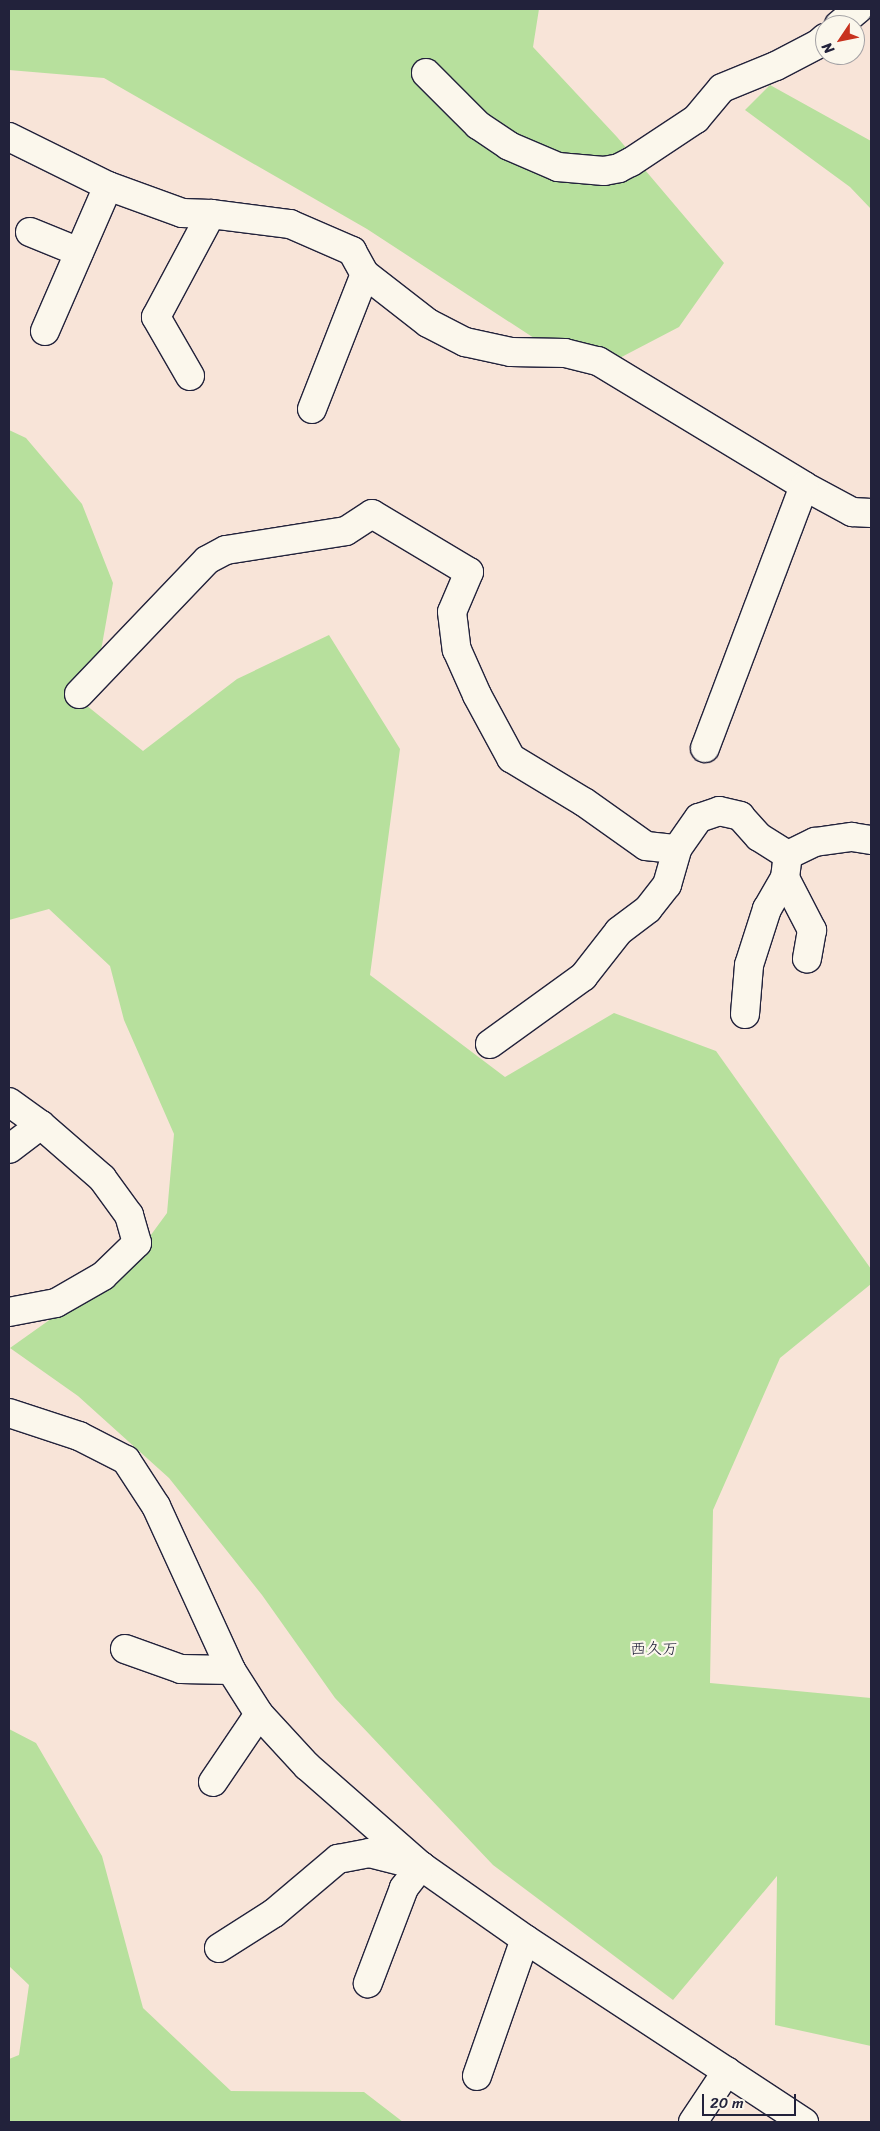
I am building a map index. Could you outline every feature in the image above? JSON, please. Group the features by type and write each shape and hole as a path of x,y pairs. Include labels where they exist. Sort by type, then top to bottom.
{"street":[{"path":"426,73 478,125 509,146 558,167 604,170 619,168 696,120 722,88 776,66 815,46"},
{"path":"9,137 108,186 182,213 211,214 290,224 352,252 365,274 428,323 465,342 511,352 566,353 598,361 804,486 852,512 871,513"},
{"path":"45,331 108,186"},
{"path":"190,376 156,317 211,214"},
{"path":"30,232 79,252"},
{"path":"312,409 365,274"},
{"path":"705,748 804,486"},
{"path":"79,694 207,560 226,550 346,531 372,514 469,572 452,612 457,650 477,695 511,758 584,802 646,846 677,849"},
{"path":"490,1044 583,977 619,931 648,909 667,885 677,849 699,818 718,811 740,816 786,867 812,930 807,959"},
{"path":"745,1014 749,965 767,909 786,867 815,842 852,837 871,840"},
{"path":"9,1102 41,1125 102,1178 129,1215 137,1242 103,1276 56,1303 9,1312"},
{"path":"9,1148 41,1125"},
{"path":"9,1413 79,1436 126,1460 156,1506 231,1670 259,1714 307,1766 421,1866 525,1940 804,2122"},
{"path":"124,1649 181,1669 231,1670"},
{"path":"213,1782 259,1714"},
{"path":"219,1948 274,1913 338,1860 369,1853 421,1866"},
{"path":"368,1983 404,1888 421,1866"},
{"path":"477,2076 525,1940"},
{"path":"693,2122 727,2071"}],"green space":[{"path":"9,9 539,9 533,47 617,137 724,263 679,327 589,374 367,229 104,78 9,70"},
{"path":"770,85 871,141 871,209 850,187 745,110"},
{"path":"9,430 26,438 82,504 113,583 102,645 86,705 143,751 237,679 329,635 400,749 370,975 505,1077 614,1013 716,1051 871,1269 871,1284 780,1358 713,1510 710,1683 871,1698 871,2046 775,2025 777,1876 673,2000 493,1865 335,1698 262,1595 169,1478 78,1396 10,1348 131,1262 167,1213 174,1134 124,1020 110,966 49,909 9,920"},
{"path":"9,1729 36,1743 102,1856 143,2008 231,2091 364,2092 403,2122 9,2122 9,2059 19,2055 29,1985 9,1966"}],"district":[{"name":"西久万","path":"654,1649"}]}
